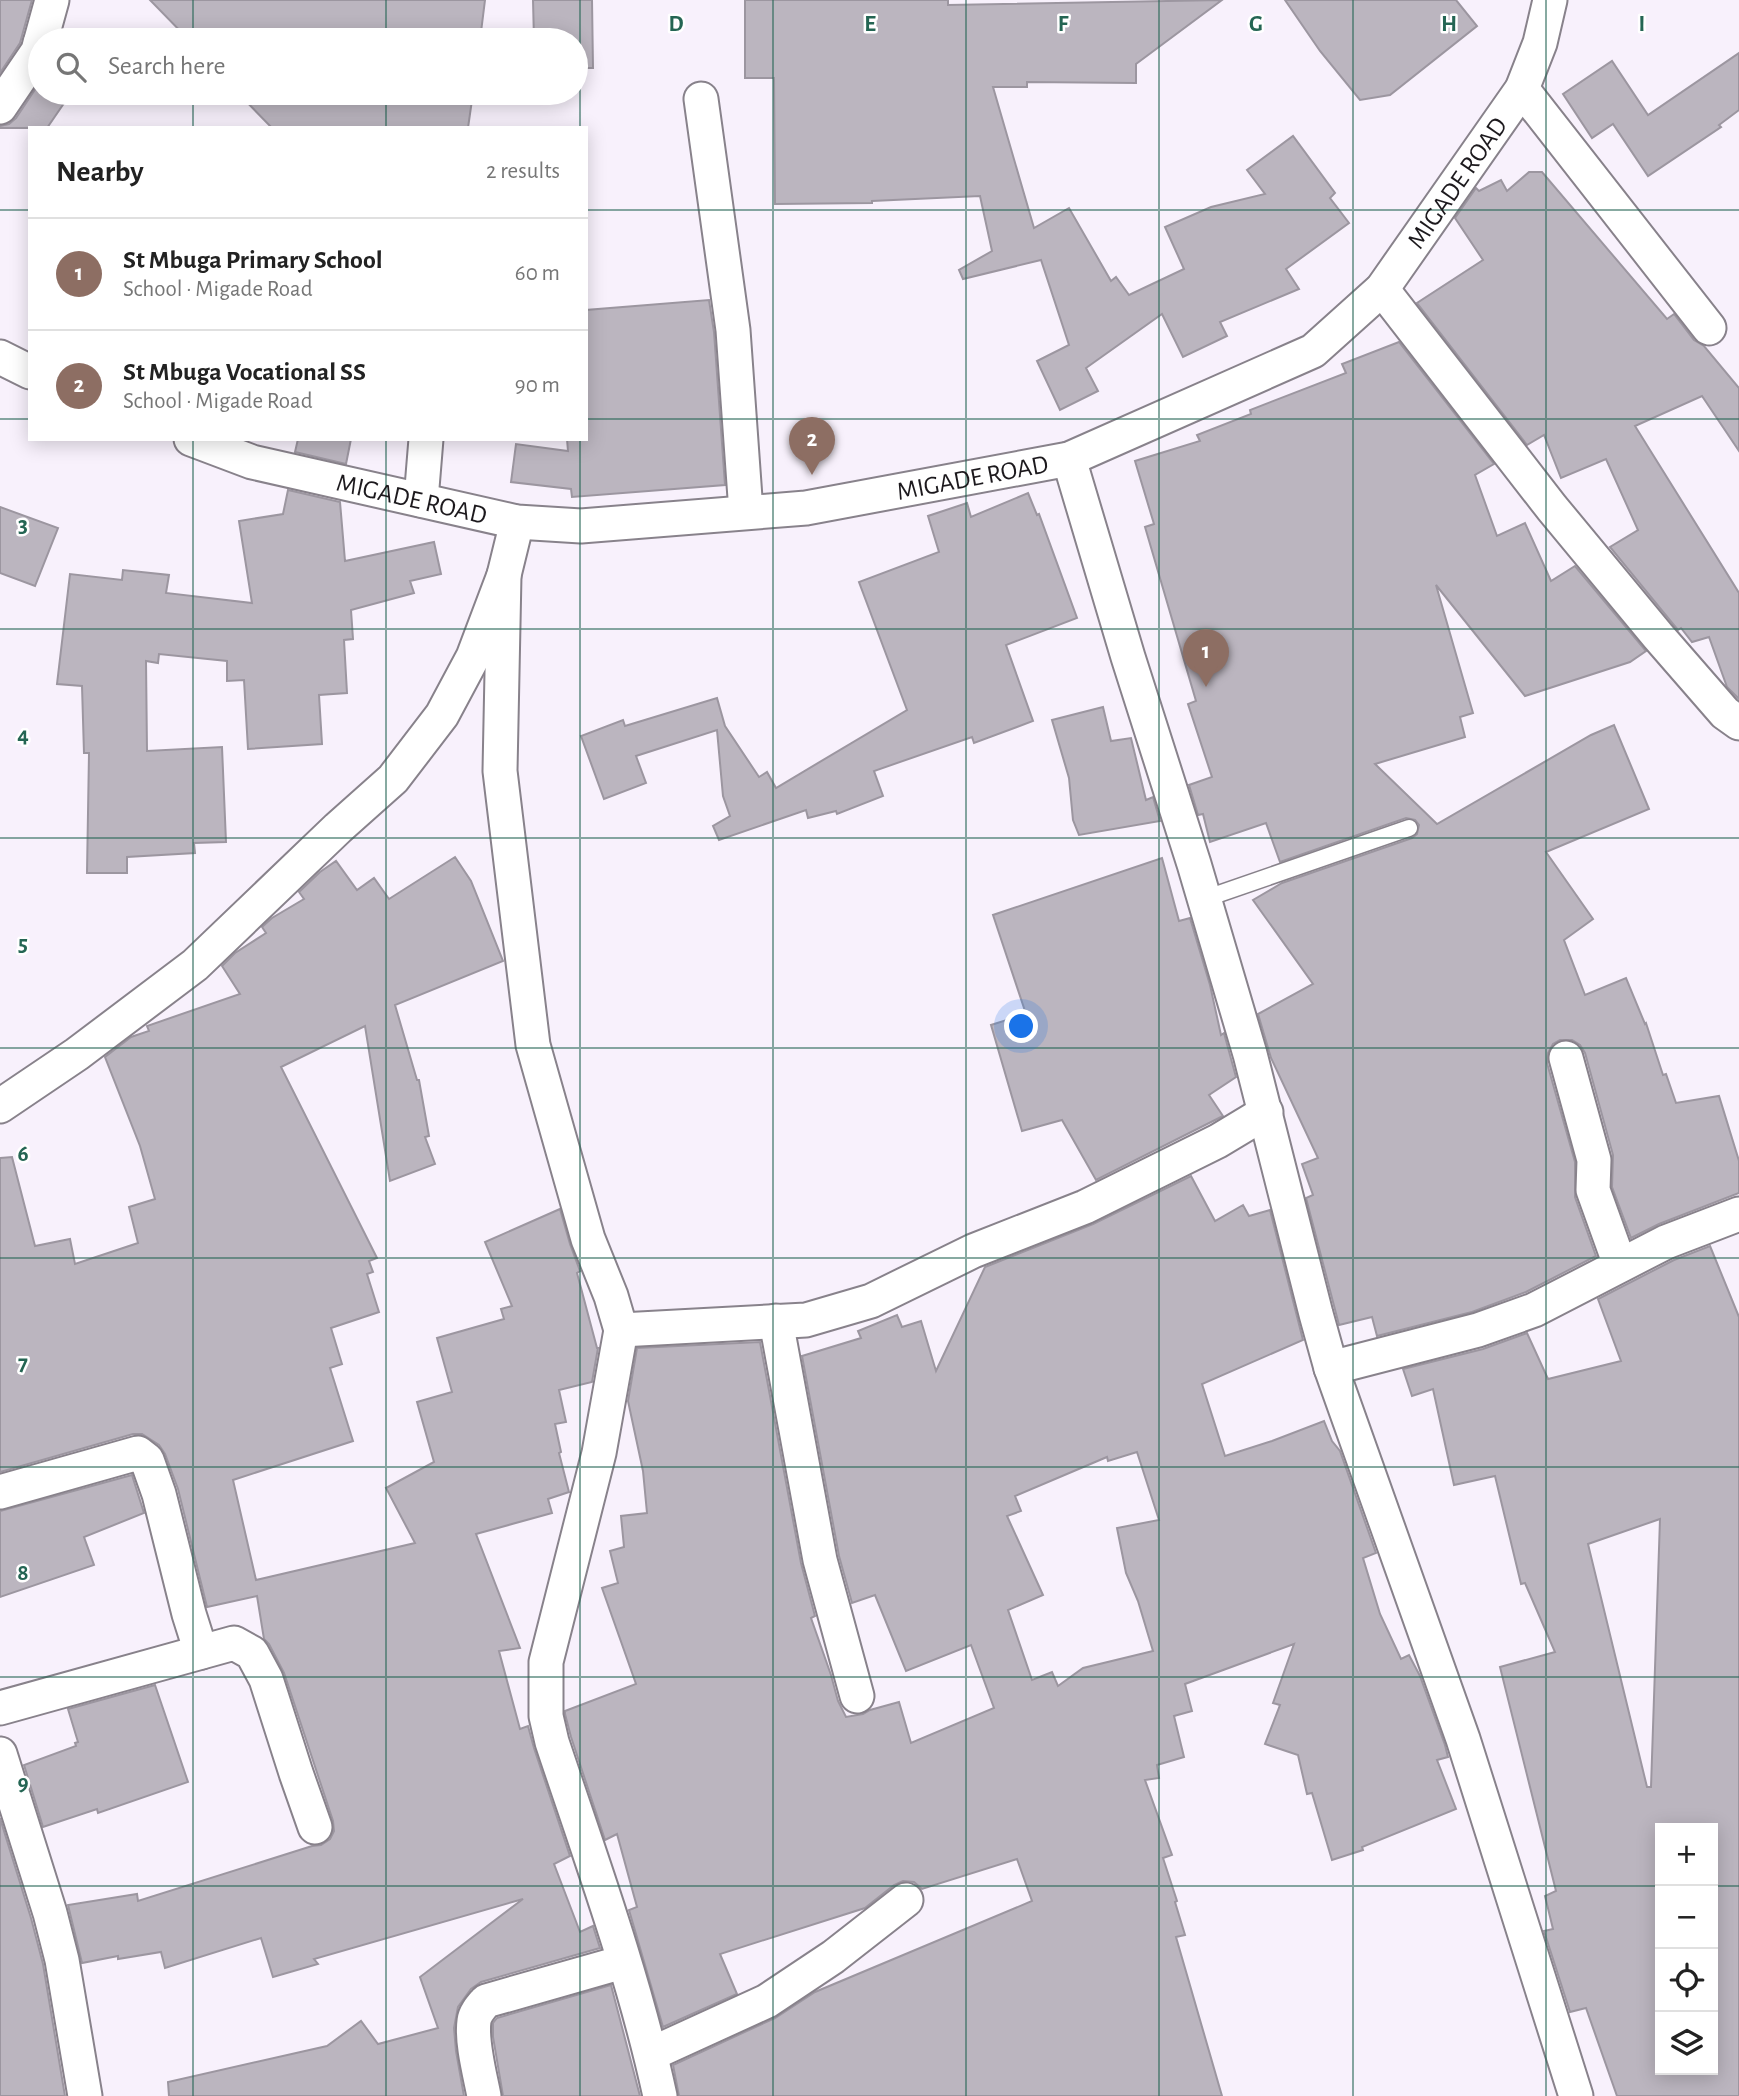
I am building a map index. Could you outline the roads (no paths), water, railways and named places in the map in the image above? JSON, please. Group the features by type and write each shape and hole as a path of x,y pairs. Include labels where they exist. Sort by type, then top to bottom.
{"street":[{"path":"45,28 52,0"},
{"name":"MIGADE ROAD","path":"196,441 252,462 517,522 582,526 806,508 1069,459 1313,351 1382,289 1522,89 1540,43 1550,0"},
{"path":"0,107 28,66"},
{"path":"1522,89 1709,328"},
{"path":"701,99 733,330 746,512"},
{"path":"1382,289 1552,508 1725,713 1739,723"},
{"path":"0,357 28,371"},
{"path":"421,500 426,441"},
{"path":"1069,459 1266,1112 1331,1368 1463,1739 1576,2096"},
{"path":"0,1106 77,1054 195,965 393,779 442,715 473,657 504,575 517,522"},
{"path":"504,575 500,771 533,1045 588,1239 611,1296 621,1330 599,1453 546,1662 546,1716 552,1742 624,1962 651,2054 660,2096"},
{"path":"1566,1058 1594,1160 1593,1190 1620,1265"},
{"path":"621,1330 806,1320 871,1301 973,1251 1085,1207 1218,1142 1266,1112"},
{"path":"1331,1368 1478,1330 1534,1310 1666,1242 1739,1214"},
{"path":"776,1321 820,1560 857,1696"},
{"path":"0,1492 138,1453 147,1460 159,1494 201,1652"},
{"path":"0,1708 234,1643 252,1653 266,1679 315,1827"},
{"path":"0,1754 62,1960 85,2096"},
{"path":"651,2054 767,2001 833,1957 906,1900"},
{"path":"484,2096 476,2056 474,2020 486,2001 624,1962"}],"lane":[{"path":"1203,899 1409,828"}],"place":[{"name":"St Mbuga Vocational SS","path":"812,475"},
{"name":"St Mbuga Primary School","path":"1206,687"}]}
